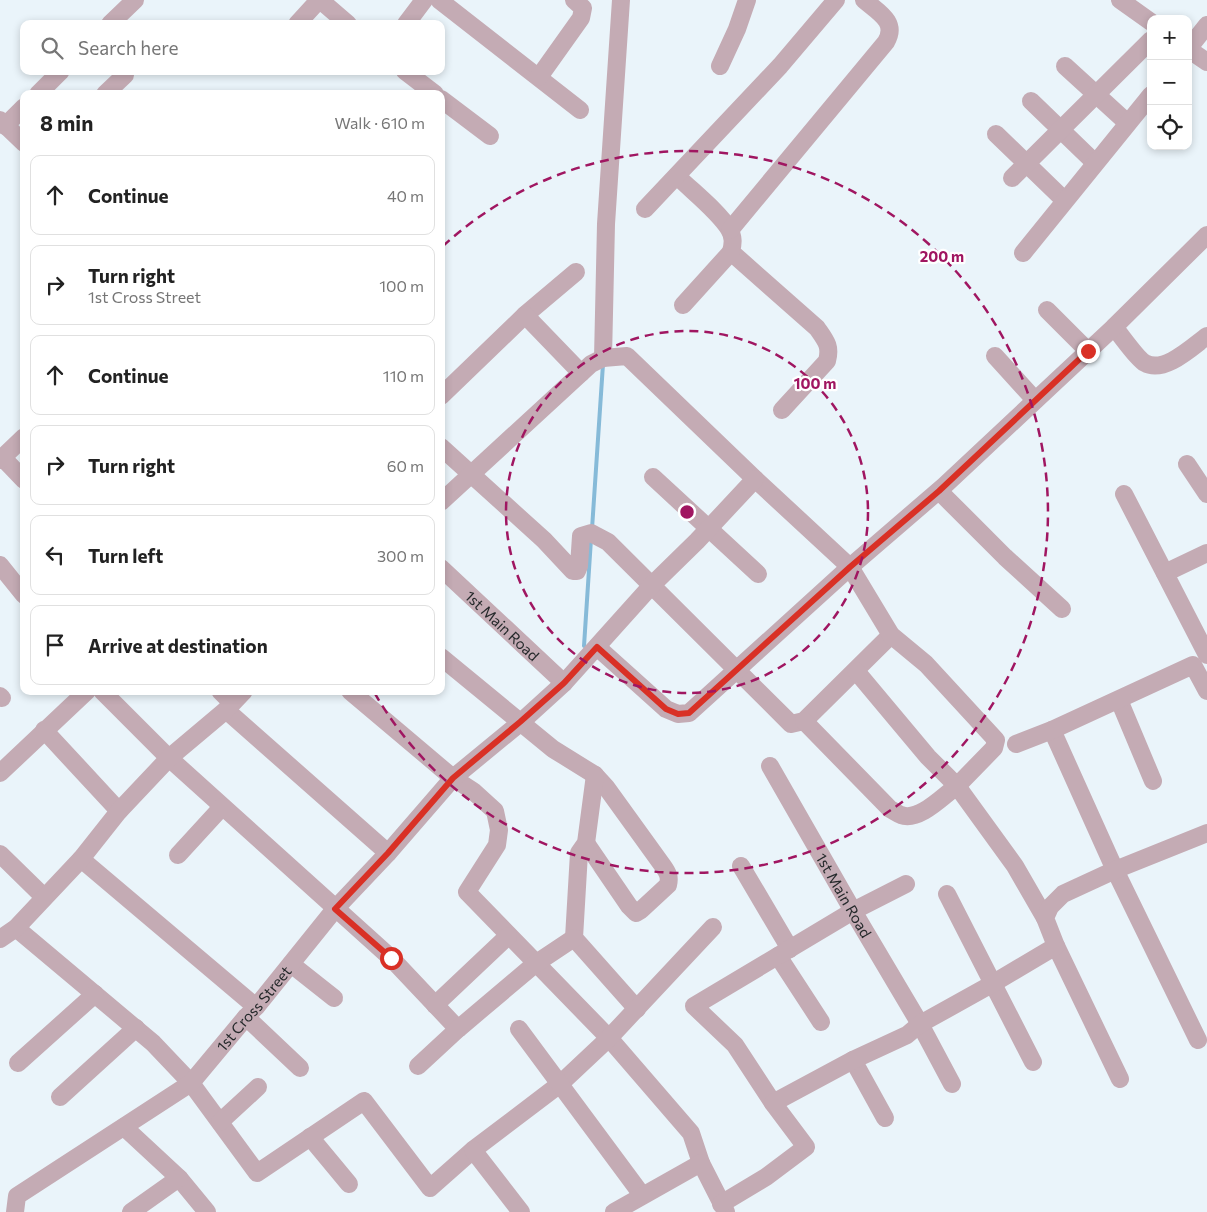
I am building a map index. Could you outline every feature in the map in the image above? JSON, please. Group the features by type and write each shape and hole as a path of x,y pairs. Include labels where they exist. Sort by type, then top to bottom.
{"street":[{"path":"114,20 135,0"},
{"path":"301,20 320,0 343,20"},
{"path":"409,20 424,0"},
{"path":"439,0 580,110"},
{"path":"538,77 581,18 583,8 574,0"},
{"path":"603,358 606,224 621,0"},
{"path":"720,66 737,29 747,0"},
{"path":"645,209 780,66 836,0"},
{"path":"730,230 891,35 890,26 886,19 864,0"},
{"path":"1130,3 1147,18"},
{"path":"1192,44 1207,26"},
{"path":"1012,178 1147,44"},
{"path":"1192,52 1207,62"},
{"path":"1065,66 1122,118"},
{"path":"42,90 57,75"},
{"path":"109,90 125,75"},
{"path":"410,75 430,90"},
{"path":"1023,253 1147,100"},
{"path":"1031,101 1090,158"},
{"path":"445,102 490,136"},
{"path":"20,110 2,123 20,139"},
{"path":"996,134 1060,196"},
{"path":"677,176 718,215 730,230 734,243 731,252 684,305"},
{"path":"597,647 666,709 678,714 689,713 850,567 939,491 1114,327 1207,235"},
{"path":"731,252 817,328 826,342 829,352 827,361 782,410"},
{"path":"445,392 525,315 576,272"},
{"path":"1047,310 1088,351"},
{"path":"525,315 581,373"},
{"path":"1114,327 1144,363 1154,366 1176,359 1207,336"},
{"path":"445,498 591,364 603,358 627,356 850,567 891,635 926,664 996,740 994,748 957,786 920,814 911,816 901,815 890,809 804,721"},
{"path":"995,356 1035,400"},
{"path":"20,441 1,459 20,476"},
{"path":"445,450 544,540 572,571 577,571 580,560 581,536 591,533 608,542 791,724 804,721 891,635"},
{"path":"1187,464 1207,494"},
{"path":"653,477 758,574"},
{"name":"1st Cross Street","path":"16,1204 124,1127 190,1083 335,909 388,853 453,778 564,683 652,585 755,479"},
{"path":"939,491 1001,554 1062,609"},
{"path":"1124,494 1207,655"},
{"path":"1165,573 1207,554"},
{"path":"0,565 6,587 20,593"},
{"name":"1st Main Road","path":"445,572 564,683"},
{"path":"445,660 552,749 595,775 606,787 663,866 668,874 668,885 642,910 636,912 629,906 586,843"},
{"path":"1016,744 1052,730 1200,662 1207,691"},
{"path":"856,670 928,757 957,786 1015,866 1044,918 1120,1079"},
{"path":"0,773 83,695"},
{"path":"106,695 169,758 222,807 391,958 458,1029"},
{"path":"355,695 495,811 499,830 498,845 467,892 609,1038 690,1133 701,1163 723,1208 806,1147 773,1103 735,1045 694,1006 853,912 906,884"},
{"path":"0,939 16,928 81,859 119,811 169,758 231,699 388,853"},
{"path":"1119,700 1153,781"},
{"path":"44,730 119,811"},
{"path":"1052,730 1115,870 1198,1040"},
{"name":"1st Main Road","path":"770,766 853,912 920,1024 952,1084"},
{"path":"595,775 586,843 579,853 574,938 637,1009"},
{"path":"178,855 222,807"},
{"path":"1044,918 1050,907 1063,894 1115,870 1207,833"},
{"path":"0,854 44,897"},
{"path":"81,859 251,1012 300,1068"},
{"path":"741,866 822,1022"},
{"path":"947,894 1033,1062"},
{"path":"16,928 154,1042 190,1083 256,1173 364,1101 430,1188 473,1150 560,1084 609,1038 713,927"},
{"path":"436,1005 508,936"},
{"path":"418,1066 458,1029 535,964 574,938"},
{"path":"773,1103 853,1060 907,1035 920,1024 1056,946"},
{"path":"291,964 334,998"},
{"path":"18,1063 96,994"},
{"path":"60,1097 136,1028"},
{"path":"519,1029 642,1195"},
{"path":"853,1060 885,1118"},
{"path":"220,1122 258,1087"},
{"path":"124,1127 180,1178 207,1212"},
{"path":"310,1138 349,1184"},
{"path":"473,1150 521,1212"},
{"path":"614,1212 701,1163"},
{"path":"130,1212 180,1178"}],"waterway":[{"path":"592,529 603,364"},
{"path":"584,646 591,539"}],"route":[{"path":"391,958 335,909 388,853 453,778 564,683 597,647 666,709 678,714 689,713 850,567 939,491 1088,351"}]}
